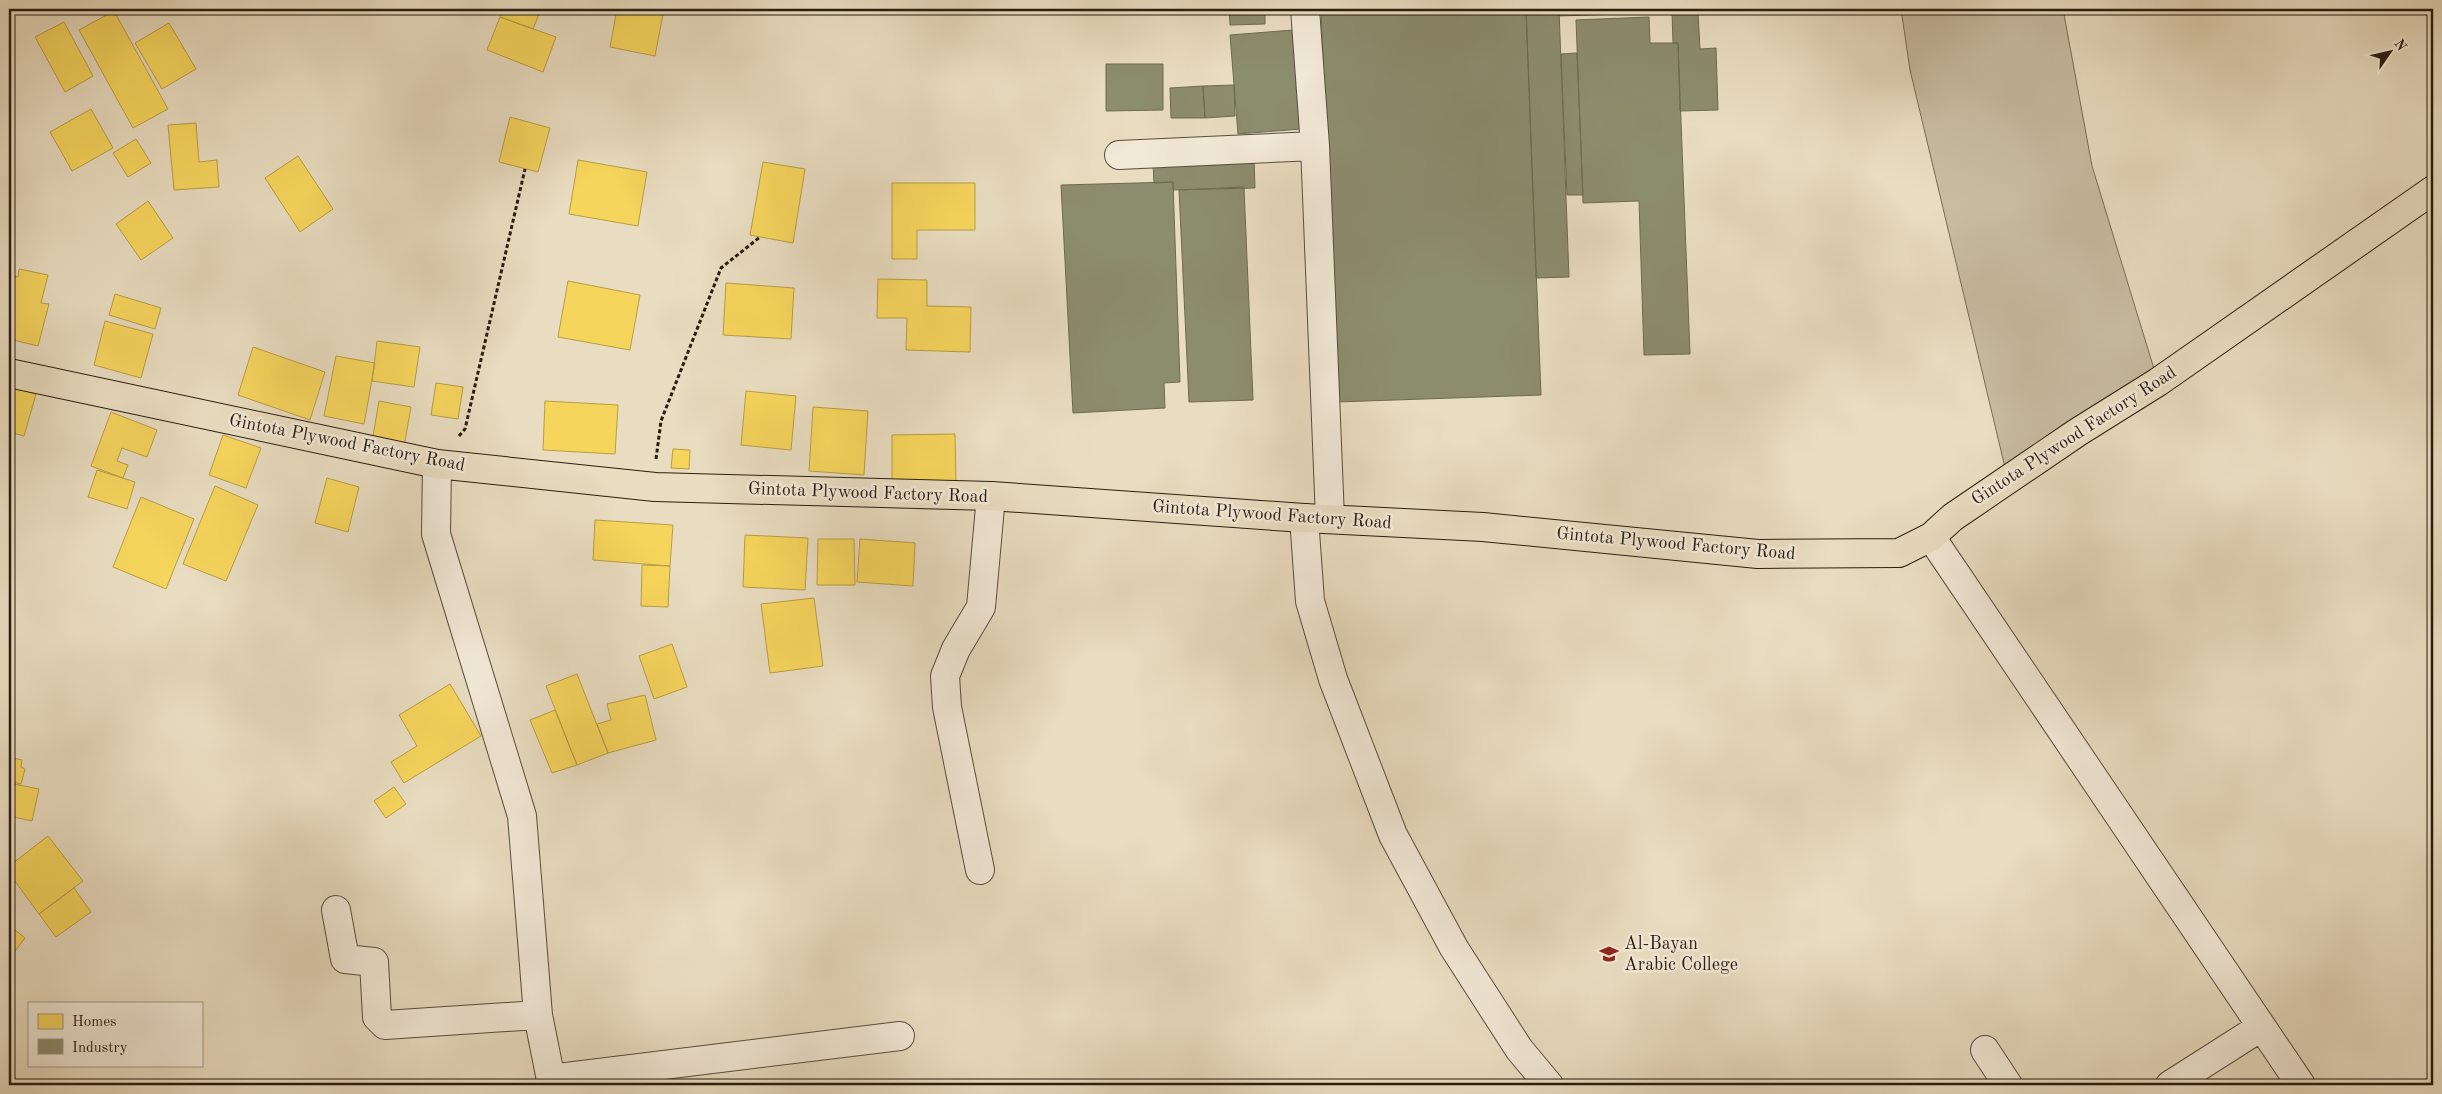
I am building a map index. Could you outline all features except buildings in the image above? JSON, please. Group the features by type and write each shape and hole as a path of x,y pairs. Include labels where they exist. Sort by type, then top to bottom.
{"main road":[{"name":"Gintota Plywood Factory Road","path":"9,373 437,464 655,486 991,496 1317,519 1483,527 1758,554 1899,554 1931,536 1953,517 2078,432 2158,382 2433,190"}],"street":[{"path":"1305,9 1315,146 1317,519 1310,600 1333,679 1393,835 1454,948 1519,1049 1549,1085"},
{"path":"1119,155 1315,146"},
{"path":"437,464 436,534 522,816 538,1015 551,1082 900,1036"},
{"path":"980,870 947,707 945,676 956,649 981,608 991,496"},
{"path":"1931,536 2301,1085"},
{"path":"336,910 345,959 374,962 377,1018 385,1024 538,1015"},
{"path":"2170,1085 2261,1027"},
{"path":"1985,1050 2008,1085"}],"path":[{"path":"437,464 465,428 525,169"},
{"path":"655,486 654,468 660,421 721,268 760,237"}],"shaded area":[{"path":"1901,9 2063,9 2092,166 2158,382 2008,480 1910,70"}],"place":[{"name":"Al-Bayan Arabic College","path":"1609,954"}]}
